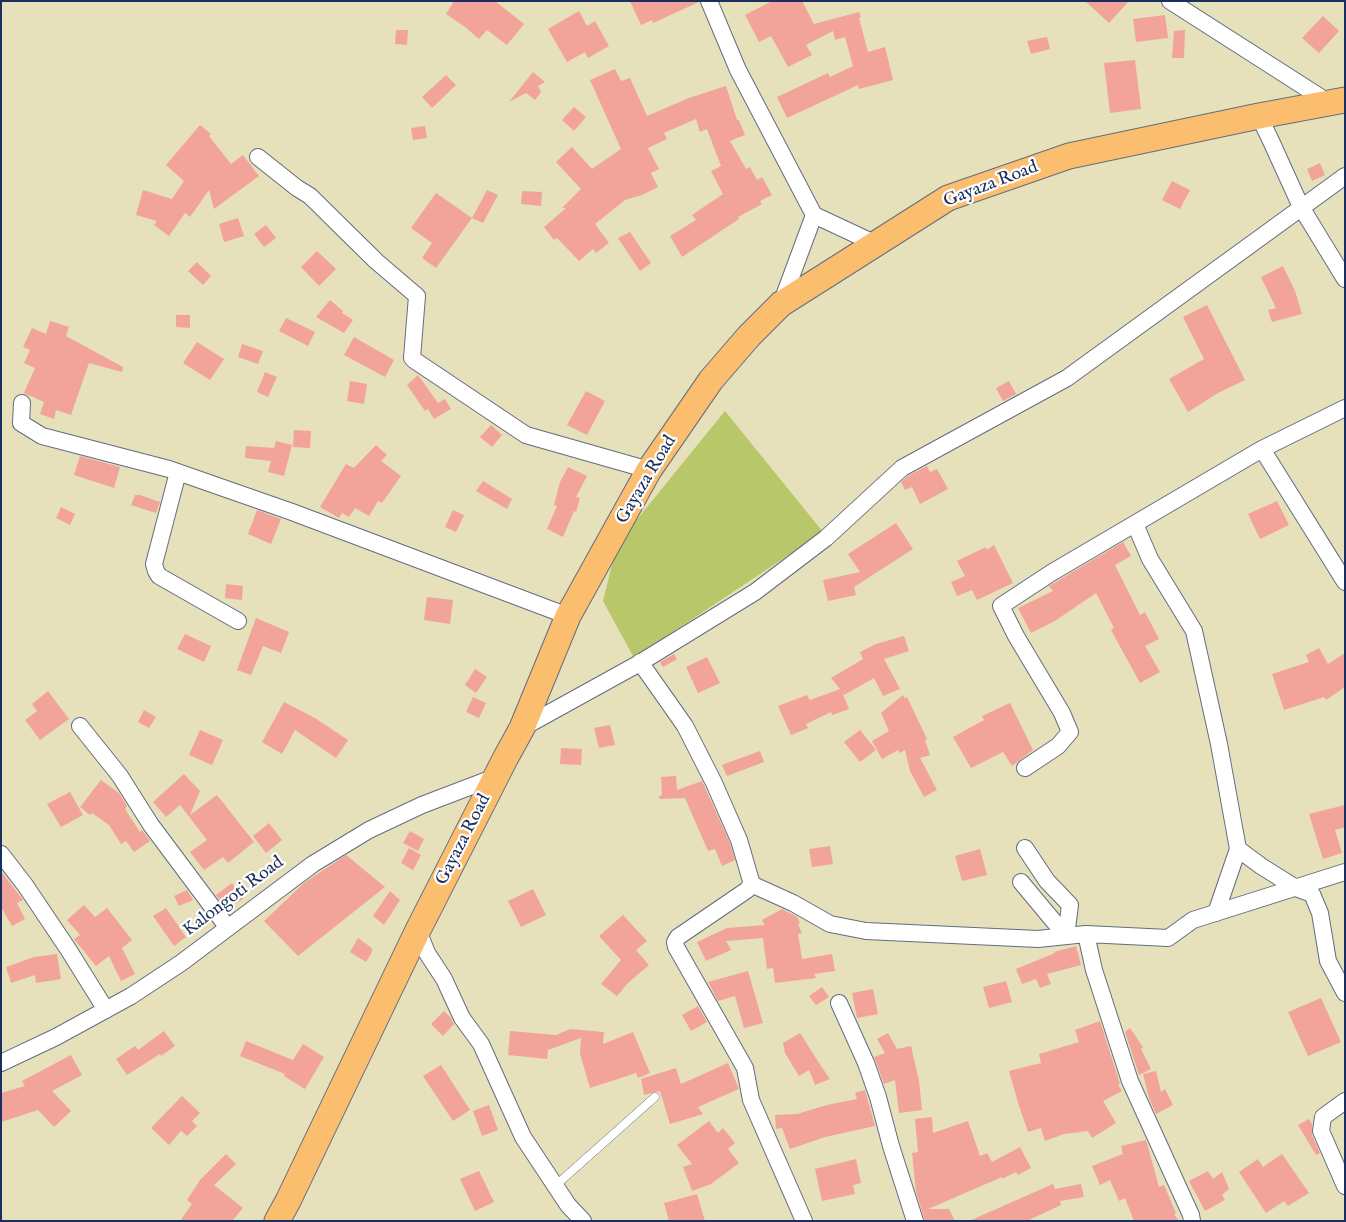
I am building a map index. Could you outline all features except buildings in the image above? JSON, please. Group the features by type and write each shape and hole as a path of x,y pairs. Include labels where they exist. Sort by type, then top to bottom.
{"main road":[{"name":"Gayaza Road","path":"277,1221 418,930 522,728 568,616 650,470 711,380 750,336 781,304 948,198 1069,156 1336,101"}],"street":[{"path":"709,1 738,70 814,215 876,244"},
{"path":"1170,1 1336,101"},
{"path":"1259,116 1301,207 1345,279"},
{"path":"258,157 310,196 376,261 417,296 412,358 414,360 526,435 650,470"},
{"path":"522,728 640,662 763,586 826,538 902,468 1067,378 1345,176"},
{"path":"781,304 814,215"},
{"path":"22,403 21,423 42,436 178,472 301,515 568,616"},
{"path":"1025,768 1058,746 1070,732 1062,713 1000,606 1051,573 1262,449 1345,408"},
{"path":"1262,449 1345,582"},
{"path":"178,472 154,564 156,571 159,576 238,621"},
{"path":"1135,524 1150,559 1194,631 1219,744 1238,849 1216,914"},
{"path":"640,662 685,726 714,783 739,840 751,884 747,890 678,938 675,944 745,1068 751,1100 804,1221"},
{"path":"80,726 120,776 151,825 228,928"},
{"name":"Kalongoti Road","path":"1,1063 56,1037 131,996 181,963 313,864 369,830 422,805 498,776"},
{"path":"1025,848 1048,881 1070,905 1066,936"},
{"path":"1238,849 1296,888 1312,894 1320,913 1328,961 1345,993"},
{"path":"1,854 25,885 106,1010"},
{"path":"751,884 793,903 830,924 866,931 1038,939 1086,934 1168,938 1193,920 1345,872"},
{"path":"1021,882 1066,936"},
{"path":"418,930 427,953 444,979 462,1018 481,1044 522,1137 568,1205 583,1221"},
{"path":"1086,934 1094,970 1130,1081 1191,1215 1192,1221"},
{"path":"839,1003 866,1063 878,1097 891,1146 915,1221"},
{"path":"1345,1100 1323,1117 1321,1131 1345,1186"}],"lane":[{"path":"555,1186 655,1097"}],"green space":[{"path":"725,411 823,532 634,658 603,601 617,544"}]}
